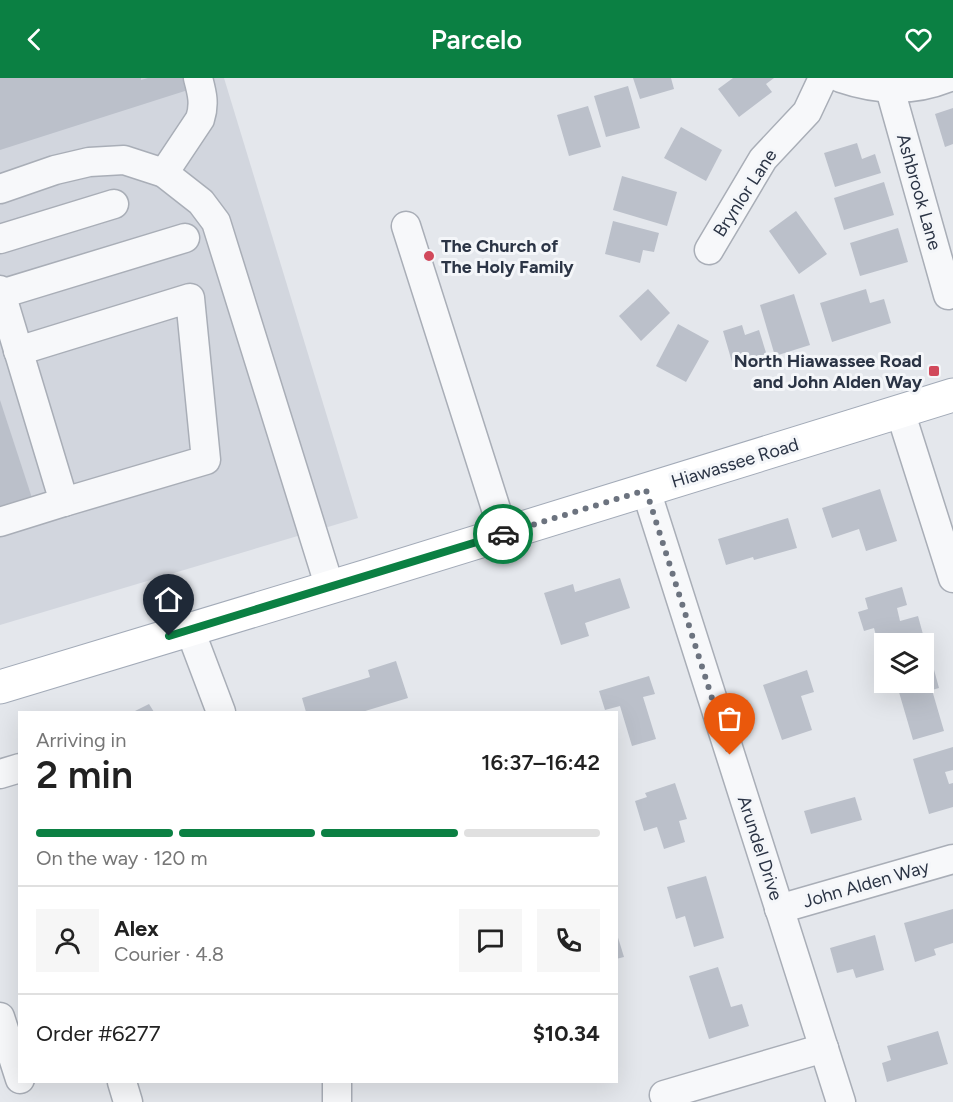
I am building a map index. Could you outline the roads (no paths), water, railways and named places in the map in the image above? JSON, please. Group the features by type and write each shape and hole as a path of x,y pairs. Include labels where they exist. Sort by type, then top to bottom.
{"main road":[{"name":"Hiawassee Road","path":"0,687 330,588 953,395"}],"street":[{"path":"164,173 200,119 204,109 203,94 198,78"},
{"name":"Brynlor Lane","path":"709,250 763,159 807,112 822,78"},
{"path":"841,78 890,89 947,78"},
{"name":"Ashbrook Lane","path":"890,89 948,295"},
{"path":"0,189 55,170 89,162 124,160 164,173 201,202 216,222 330,588"},
{"path":"0,239 114,204"},
{"path":"406,226 504,534"},
{"path":"64,502 1,292 185,238"},
{"path":"0,522 206,460 190,298 18,351"},
{"path":"900,411 953,578"},
{"name":"Arundel Drive","path":"646,490 841,1102"},
{"path":"190,630 221,711"},
{"path":"0,774 18,769"},
{"name":"John Alden Way","path":"779,909 953,859"},
{"path":"0,1019 18,1074"},
{"path":"664,1095 824,1048"},
{"path":"21,1083 27,1102"},
{"path":"122,1083 128,1102"},
{"path":"337,1083 337,1102"}],"place":[{"name":"The Church of The Holy Family","path":"429,256"},
{"name":"North Hiawassee Road and John Alden Way","path":"934,371"}]}
